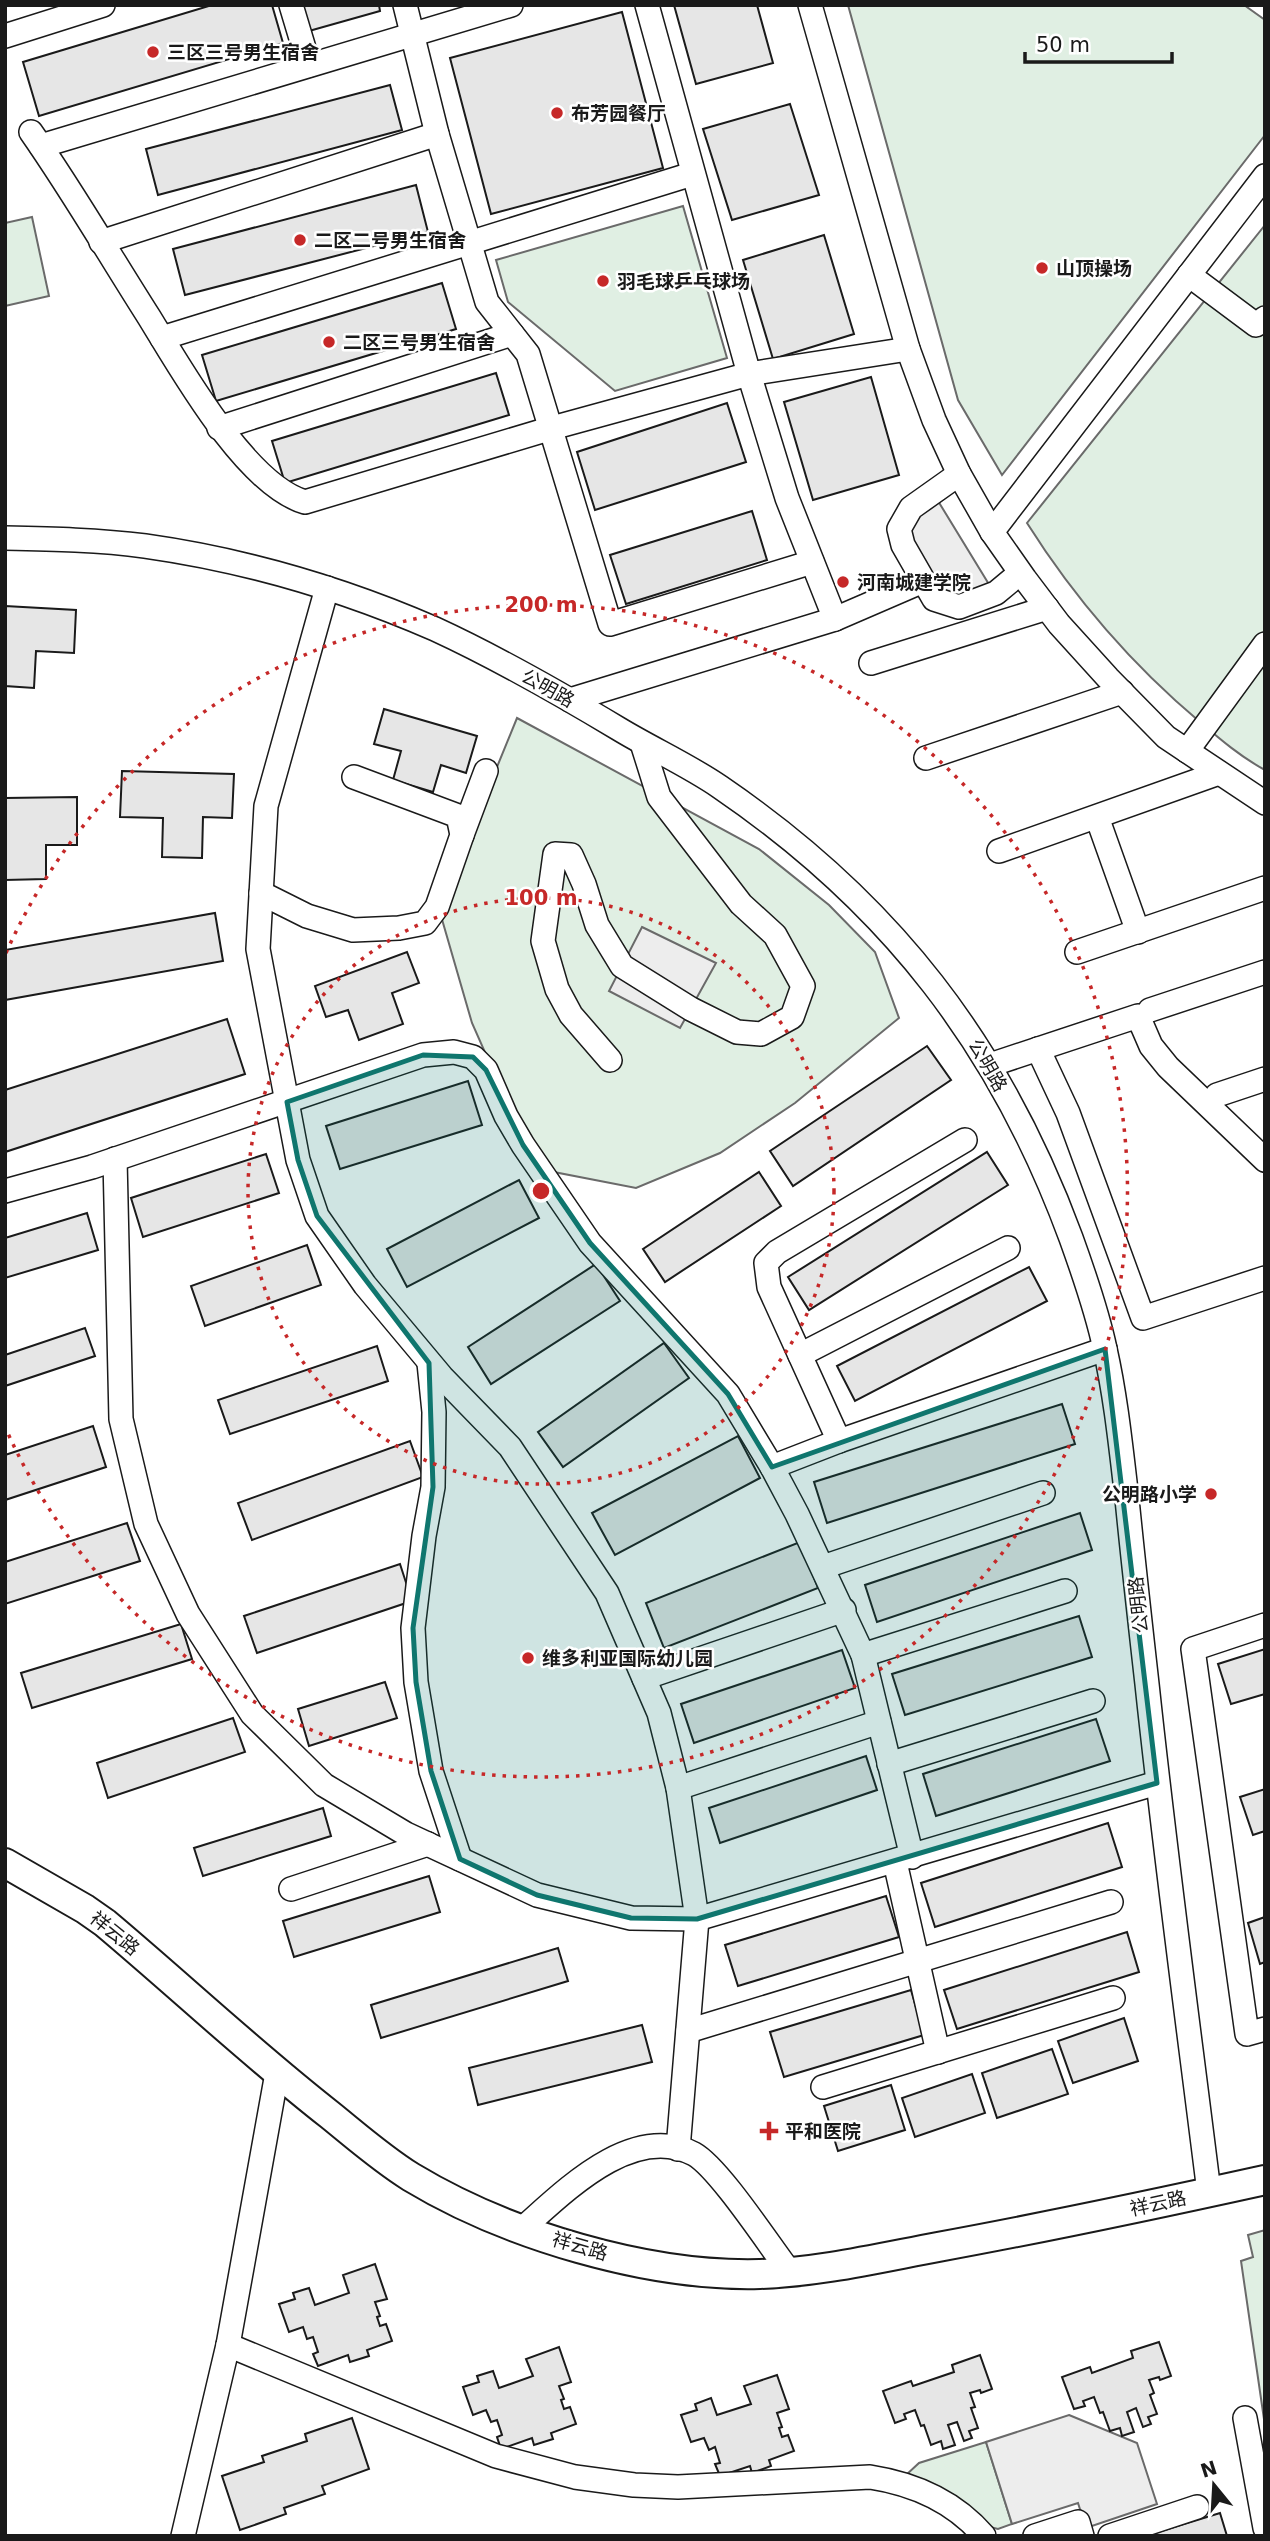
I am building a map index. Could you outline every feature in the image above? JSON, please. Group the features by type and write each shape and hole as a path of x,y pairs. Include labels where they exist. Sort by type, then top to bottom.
{"main road":[{"name":"祥云路","path":"5,1863 105,1923 277,2073 412,2177 464,2205 522,2229 595,2252 658,2266 724,2273 789,2271 991,2237 1265,2180"}],"street":[{"path":"5,36 103,5"},
{"path":"291,5 309,65"},
{"path":"405,5 437,134 487,302 528,355 610,624 812,562"},
{"path":"511,5 309,65 36,139 219,428 269,483 294,499 305,502 552,428 750,374 908,349"},
{"path":"647,5 692,174 787,498 835,619"},
{"path":"810,5 908,349 934,420 959,474 992,532 1047,608 1166,737 1265,803"},
{"path":"101,242 437,134"},
{"path":"162,338 692,174"},
{"path":"992,532 1265,176"},
{"path":"1189,275 1262,324"},
{"path":"219,428 512,334"},
{"path":"959,474 911,508 899,529 903,545 934,599 959,607 996,593 1020,573"},
{"name":"公明路","path":"5,538 99,541 215,558 327,588 434,629 570,700 713,782 750,808 812,858 856,899 917,962 957,1014 990,1065 1030,1139 1058,1204 1085,1279 1105,1349 1119,1431 1157,1783 1209,2192"},
{"path":"570,700 835,619 923,581"},
{"path":"327,588 266,806 258,948 298,1160 317,1216 365,1285 429,1363 510,1447 607,1593 659,1713 678,1788 696,1919 678,2149"},
{"path":"872,663 1047,608"},
{"path":"1187,751 1265,643"},
{"path":"926,758 1122,692"},
{"path":"610,1060 571,1015 557,989 543,941 555,854 571,855 597,925 622,966 691,1009 737,1032 761,1034 792,1017 803,986 775,935 741,904 659,797 642,743"},
{"path":"261,893 307,916 353,930 399,928 425,923 437,907 486,771"},
{"path":"999,851 1219,773"},
{"path":"354,777 458,816 462,835"},
{"path":"1097,817 1138,932"},
{"path":"1077,952 1265,888"},
{"path":"1150,1010 1265,972"},
{"path":"990,1065 1138,1016 1151,1046 1168,1068 1265,1160"},
{"path":"1038,1049 1068,1113 1143,1318 1265,1278"},
{"path":"5,1191 114,1160 423,1055 454,1052 473,1057 486,1070 506,1116 523,1145 590,1243 728,1394 772,1467 844,1610 863,1655 889,1764 918,1961 938,2052"},
{"path":"1217,1095 1265,1079"},
{"path":"839,1441 769,1287 766,1263 777,1252 965,1140"},
{"path":"114,1160 121,1419 146,1524 188,1614 252,1714 324,1785 406,1834 537,1895 631,1918 696,1919 1157,1783"},
{"path":"800,1355 1008,1248"},
{"path":"772,1467 839,1441 1105,1349"},
{"path":"429,1363 434,1412 433,1487 413,1628 416,1682 431,1771 460,1859"},
{"path":"822,1566 1043,1493"},
{"path":"863,1655 1065,1591"},
{"path":"644,1678 844,1610"},
{"path":"1265,1625 1192,1649 1247,2034 1265,2029"},
{"path":"889,1764 1093,1701"},
{"path":"678,1788 879,1722"},
{"path":"291,1889 428,1844"},
{"path":"688,2031 1111,1902"},
{"path":"823,2087 1113,1998"},
{"path":"183,2536 228,2345 277,2073"},
{"path":"522,2229 586,2173 641,2149 664,2144 695,2155 720,2179 789,2271"},
{"path":"228,2345 496,2456 575,2477 634,2485 678,2487 870,2477 896,2481 945,2501 976,2534"},
{"path":"1245,2418 1265,2528"},
{"path":"1110,2536 1197,2507"},
{"path":"1035,2536 1078,2522 1082,2536"}],"highlighted area":[{"path":"423,1055 473,1057 486,1070 523,1145 590,1243 728,1394 772,1467 1105,1349 1157,1783 697,1919 631,1918 537,1895 460,1859 431,1771 416,1682 413,1628 433,1487 429,1363 317,1216 298,1160 287,1102"}],"green space":[{"name":"山顶操场","path":"848,5 1244,5 1265,20 1265,135 1002,475 958,400"},
{"name":"羽毛球乒乓球场","path":"683,206 727,358 615,391 508,302 496,260"},
{"path":"32,217 49,296 5,306 5,223"},
{"path":"1265,225 1265,770 1239,754 1208,729 1128,654 1085,604 1027,523"},
{"path":"517,718 759,849 829,905 875,952 899,1018 795,1103 720,1153 636,1188 554,1172 506,1100 472,1023 439,909"},
{"path":"1265,2230 1265,2426 1241,2261 1253,2257 1248,2235"},
{"path":"986,2442 1012,2524 998,2529 990,2527 906,2475 919,2463"}],"shaded area":[{"path":"935,496 990,586 959,598 944,592 932,576 907,533 917,509"},
{"path":"642,927 716,963 680,1028 609,991"},
{"path":"1069,2415 1137,2443 1157,2504 1086,2528 1078,2503 1012,2524 986,2442"}],"building":[{"name":"三区三号男生宿舍","path":"212,5 272,5 283,43 39,116 23,62"},
{"path":"301,5 379,5 380,11 309,31"},
{"path":"674,5 757,5 773,63 696,84"},
{"name":"布芳园餐厅","path":"622,12 663,168 491,214 450,58"},
{"path":"390,85 402,130 158,195 146,149"},
{"path":"790,104 819,195 732,220 703,129"},
{"name":"二区二号男生宿舍","path":"416,185 428,232 185,295 173,249"},
{"path":"824,235 854,334 773,359 743,260"},
{"name":"二区三号男生宿舍","path":"442,283 456,329 216,401 202,355"},
{"path":"496,373 509,415 285,483 272,441"},
{"path":"871,377 899,475 813,500 784,402"},
{"path":"727,403 746,462 595,510 577,452"},
{"path":"752,511 767,560 626,604 610,555"},
{"path":"5,606 76,610 74,653 36,651 34,688 5,686"},
{"path":"384,709 477,736 466,773 441,765 433,792 393,780 401,751 374,744"},
{"path":"122,771 234,774 232,818 203,817 202,858 162,857 163,818 120,817"},
{"path":"77,797 77,845 46,845 46,879 5,880 5,798"},
{"path":"215,913 223,961 5,1000 5,950"},
{"path":"407,952 419,983 392,993 403,1024 359,1040 348,1010 326,1017 315,986"},
{"path":"227,1019 245,1074 5,1152 5,1090"},
{"path":"927,1046 951,1080 793,1186 770,1151"},
{"path":"468,1081 482,1125 340,1169 326,1126"},
{"path":"987,1152 1008,1185 809,1310 788,1277"},
{"path":"266,1154 279,1193 143,1237 131,1198"},
{"path":"759,1172 781,1206 665,1282 643,1249"},
{"path":"519,1180 539,1218 407,1287 387,1249"},
{"path":"87,1213 98,1250 5,1278 5,1238"},
{"path":"307,1245 321,1285 205,1326 191,1286"},
{"path":"596,1264 620,1301 491,1384 468,1347"},
{"path":"1029,1267 1047,1301 855,1401 837,1366"},
{"path":"85,1328 95,1356 5,1386 5,1355"},
{"path":"664,1343 689,1378 563,1467 538,1432"},
{"path":"377,1346 388,1381 230,1434 218,1400"},
{"path":"1062,1404 1075,1444 827,1523 814,1482"},
{"path":"93,1426 106,1467 5,1500 5,1455"},
{"path":"738,1436 760,1478 615,1555 592,1513"},
{"path":"410,1441 423,1477 252,1540 238,1503"},
{"path":"1080,1513 1092,1550 877,1622 865,1585"},
{"path":"127,1523 140,1561 5,1604 5,1562"},
{"path":"800,1542 818,1588 664,1648 646,1603"},
{"path":"400,1564 412,1601 257,1653 244,1616"},
{"path":"1079,1616 1092,1657 905,1715 892,1674"},
{"path":"181,1624 192,1659 32,1708 21,1673"},
{"path":"1265,1649 1265,1694 1231,1704 1218,1664"},
{"path":"842,1650 855,1688 694,1743 681,1704"},
{"path":"385,1682 397,1718 309,1746 298,1709"},
{"path":"233,1718 245,1752 108,1798 97,1763"},
{"path":"1096,1719 1110,1761 936,1816 923,1774"},
{"path":"866,1756 877,1790 720,1843 709,1808"},
{"path":"1265,1789 1265,1831 1253,1835 1240,1797"},
{"path":"323,1808 331,1836 203,1876 194,1848"},
{"path":"1108,1823 1122,1867 935,1927 921,1883"},
{"path":"429,1876 440,1912 294,1957 283,1921"},
{"path":"886,1896 899,1937 738,1986 725,1945"},
{"path":"1265,1917 1265,1962 1260,1964 1248,1923"},
{"path":"1127,1932 1139,1972 957,2029 944,1990"},
{"path":"558,1948 568,1981 381,2038 371,2005"},
{"path":"911,1990 924,2035 784,2077 770,2032"},
{"path":"1124,2018 1138,2061 1073,2083 1058,2041"},
{"path":"642,2025 652,2062 478,2105 469,2068"},
{"path":"1052,2049 1068,2094 997,2118 982,2073"},
{"path":"972,2074 985,2113 915,2137 902,2098"},
{"path":"891,2085 905,2130 838,2151 824,2106"},
{"path":"375,2264 387,2299 375,2302 380,2316 377,2317 380,2326 386,2324 392,2341 367,2350 369,2356 350,2362 348,2355 318,2366 313,2354 318,2352 313,2337 307,2339 303,2327 289,2332 279,2304 295,2299 293,2293 309,2288 315,2305 349,2293 343,2275"},
{"path":"1159,2342 1171,2376 1149,2380 1154,2393 1150,2395 1157,2414 1148,2417 1151,2424 1143,2427 1136,2408 1127,2412 1134,2432 1122,2436 1120,2428 1110,2431 1094,2397 1083,2401 1085,2406 1074,2409 1062,2377 1090,2367 1092,2373 1133,2358 1131,2351"},
{"path":"559,2347 571,2382 559,2386 564,2399 561,2400 564,2409 570,2407 576,2424 551,2433 553,2439 534,2445 532,2438 501,2449 497,2437 502,2435 497,2420 491,2422 486,2410 473,2415 463,2387 479,2382 477,2376 493,2371 499,2388 533,2376 526,2359"},
{"path":"980,2355 992,2389 970,2393 975,2407 971,2408 978,2428 969,2431 972,2438 964,2441 957,2422 948,2425 955,2445 943,2449 941,2441 931,2445 915,2410 904,2414 906,2419 895,2423 883,2391 911,2381 913,2386 954,2372 952,2365"},
{"path":"777,2375 789,2409 777,2413 782,2427 779,2428 782,2437 788,2435 794,2451 769,2460 771,2466 752,2473 750,2466 720,2476 715,2464 720,2463 715,2447 709,2450 704,2438 691,2442 681,2415 697,2410 695,2404 711,2398 717,2415 751,2404 744,2386"},
{"path":"352,2418 369,2469 322,2486 325,2494 284,2508 286,2514 240,2530 222,2476 264,2462 262,2456 307,2441 305,2434"},
{"path":"1220,2513 1227,2536 1145,2536"}],"place":[{"name":"三区三号男生宿舍","path":"153,52"},
{"name":"布芳园餐厅","path":"557,113"},
{"name":"二区二号男生宿舍","path":"300,240"},
{"name":"山顶操场","path":"1042,268"},
{"name":"羽毛球乒乓球场","path":"603,281"},
{"name":"二区三号男生宿舍","path":"329,342"},
{"name":"河南城建学院","path":"843,582"},
{"name":"公明路小学","path":"1211,1494"},
{"name":"维多利亚国际幼儿园","path":"528,1658"},
{"name":"平和医院","path":"769,2131"}]}
